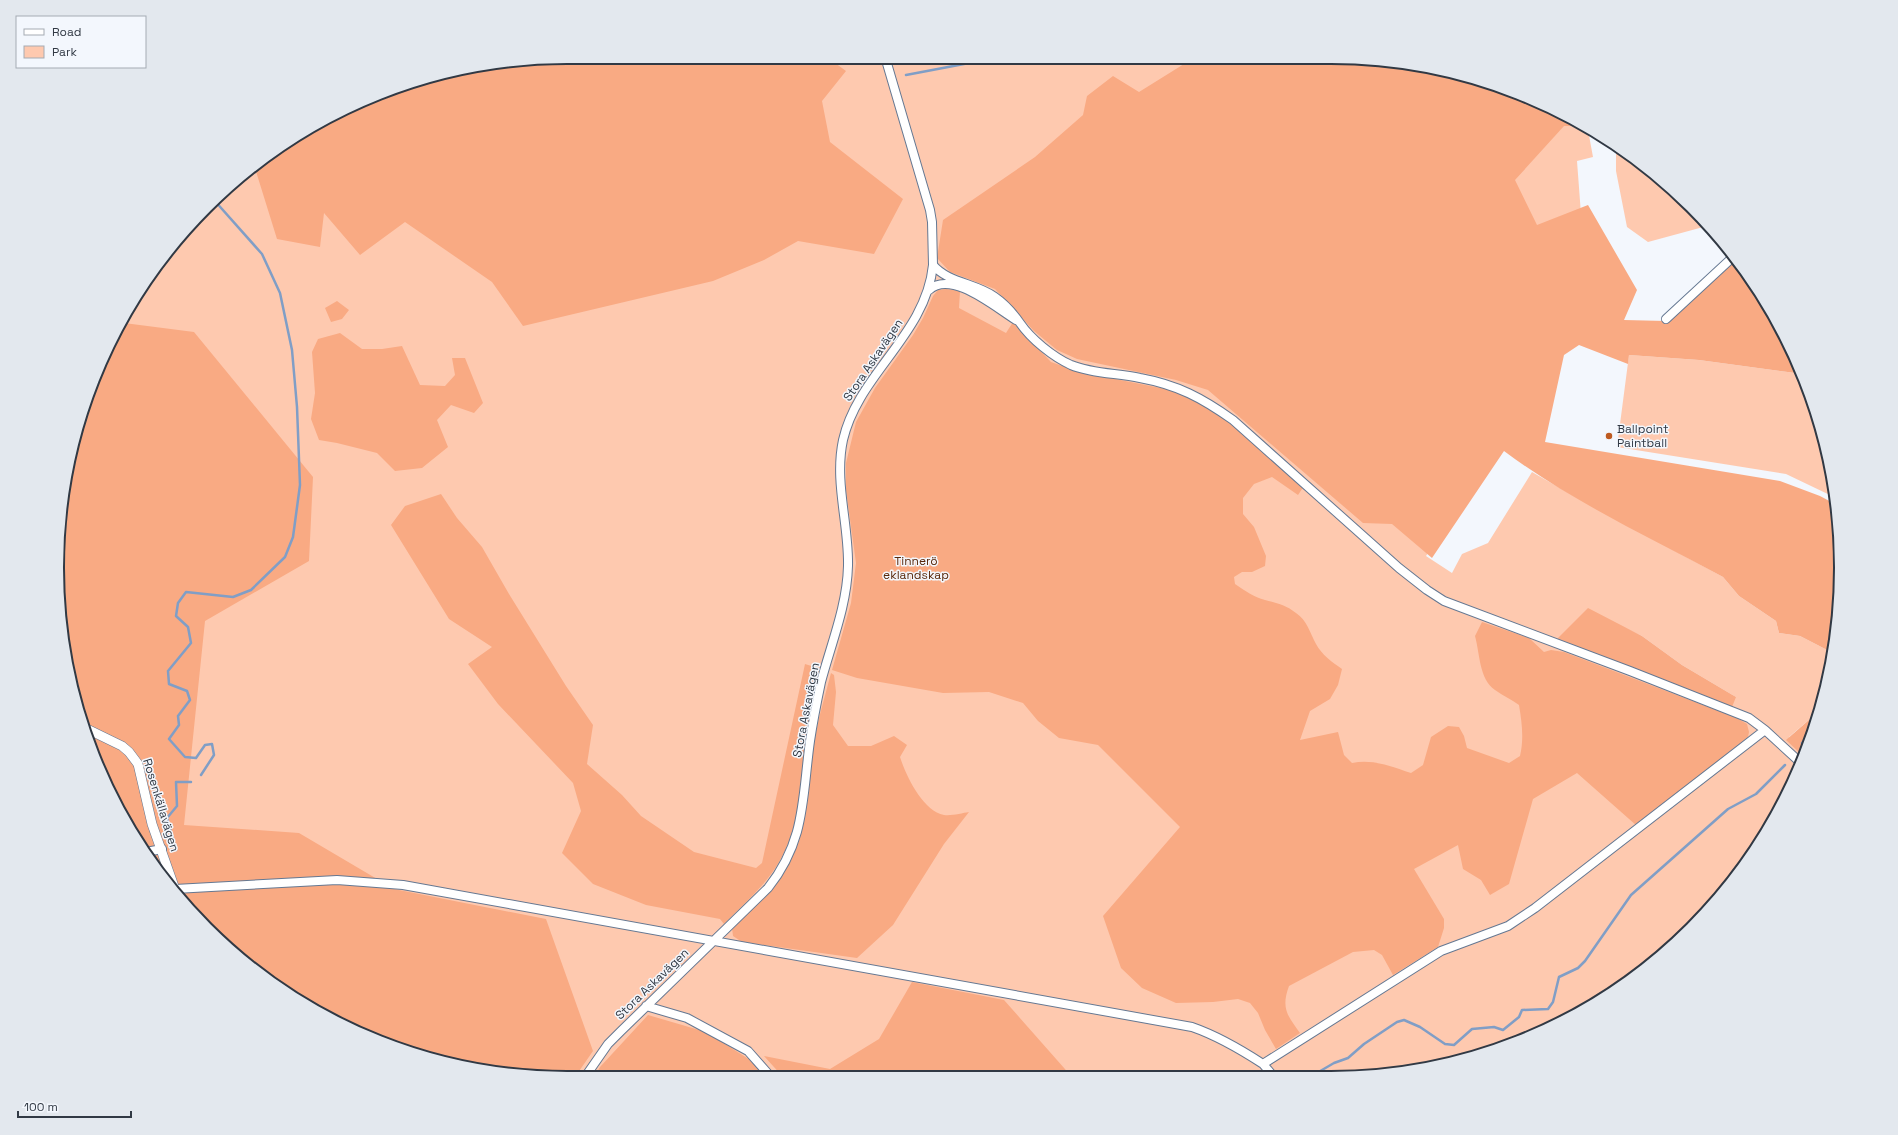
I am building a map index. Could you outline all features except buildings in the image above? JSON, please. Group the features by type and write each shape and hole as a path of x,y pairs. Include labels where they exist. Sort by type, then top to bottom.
{"street":[{"name":"Stora Askavägen","path":"588,1071 608,1044 775,879 786,860 798,832 802,815 810,740 821,682 842,607 847,580 848,551 839,480 841,448 845,431 858,402 911,327 929,290 933,265 930,210 887,64"},
{"path":"1666,318 1729,260"},
{"path":"933,265 944,275 976,286 995,296 1009,308 1020,323 1047,351 1073,366 1092,371 1163,383 1186,391 1211,404 1233,420 1400,568 1427,590 1444,601 1630,671 1749,718 1765,730 1796,759"},
{"path":"929,290 939,284 945,283 963,289 985,299 1020,323"},
{"path":"1263,1064 1441,951 1508,926 1528,913 1765,730"},
{"name":"Rosenkällavägen","path":"92,731 122,746 129,752 138,764 148,811 171,878"},
{"path":"152,851 162,849"},
{"path":"183,892 337,880 375,882 713,940 1192,1027 1230,1042 1263,1064 1269,1071"},
{"path":"646,1006 687,1018 743,1048 756,1058 766,1071"}],"green space":[{"name":"Tinnerö eklandskap","path":"568,64 1363,65 1396,68 1461,81 1523,102 1589,136 1593,157 1577,161 1583,241 1558,356 1501,450 1426,556 1452,573 1462,554 1488,543 1532,472 1723,577 1739,596 1776,621 1779,633 1800,636 1827,650 1817,698 1810,719 1789,737 1800,749 1782,790 1767,819 1730,874 1687,924 1637,967 1582,1004 1553,1019 1523,1033 1461,1054 1396,1067 1330,1071 568,1071 502,1067 437,1054 406,1044 375,1033 316,1004 261,967 211,924 193,904 87,418 102,375 131,316 168,261 211,211 261,168 316,131 375,102 437,81 502,68","holes":["1615,623 1642,636 1682,665 1736,697 1708,685"]},
{"path":"836,64 846,71 822,101 830,142 903,199 874,254 798,241 764,260 713,281 523,326 492,282 405,222 360,255 324,213 320,247 277,239 256,172 288,149 316,131 345,116 375,102 406,91 437,81 469,74 502,68 535,65"},
{"path":"1184,64 1363,65 1396,68 1461,81 1523,102 1572,126 1564,126 1515,180 1537,225 1588,205 1637,290 1624,320 1666,321 1730,261 1767,316 1795,373 1699,360 1629,355 1628,364 1579,345 1564,355 1545,442 1780,481 1830,501 1834,568 1833,600 1827,650 1800,636 1779,633 1776,621 1739,596 1723,577 1583,502 1556,486 1504,451 1432,558 1392,524 1363,523 1208,390 1176,380 1077,359 1057,350 1034,331 995,289 950,272 937,258 943,220 1035,157 1083,115 1087,96 1113,76 1139,92"},
{"path":"1616,153 1637,168 1662,189 1687,211 1702,227 1648,242 1627,227 1616,171"},
{"path":"946,289 960,291 959,308 1006,333 1013,322 1051,362 1095,375 1181,392 1218,414 1238,429 1304,486 1298,495 1272,477 1254,484 1243,498 1243,514 1254,527 1266,556 1265,566 1252,572 1242,572 1234,577 1235,584 1250,594 1285,606 1300,616 1306,623 1321,652 1342,669 1338,685 1330,699 1310,711 1300,740 1338,732 1344,755 1352,763 1374,763 1411,773 1423,765 1431,737 1448,726 1459,727 1464,736 1467,748 1509,763 1520,756 1522,731 1519,705 1498,692 1490,685 1481,666 1475,636 1482,622 1529,638 1544,652 1551,650 1564,652 1737,718 1747,724 1749,732 1748,737 1637,826 1577,773 1533,799 1509,884 1490,895 1481,880 1463,869 1458,845 1414,869 1444,919 1444,928 1438,947 1393,975 1382,955 1374,950 1353,952 1289,986 1286,1000 1287,1011 1300,1033 1276,1049 1265,1030 1258,1013 1250,1003 1238,999 1213,1002 1176,1003 1142,988 1121,968 1103,916 1180,827 1098,745 1059,738 1038,721 1023,703 989,692 943,693 857,678 832,670 851,603 856,563 846,490 846,463 856,422 875,388 913,335 933,296 938,290"},
{"path":"337,301 349,310 342,319 331,322 325,308"},
{"path":"127,323 194,332 313,477 309,561 205,621 184,825 299,833 394,889 546,919 593,1051 579,1071 535,1070 502,1067 437,1054 375,1033 345,1019 316,1004 261,967 211,924 168,874 131,819 102,760 81,698 68,633 64,568 68,502 81,437 102,375"},
{"path":"340,333 362,349 382,349 402,346 420,385 445,386 455,375 452,358 465,358 483,403 474,413 451,405 437,420 448,447 422,468 395,471 377,453 319,440 311,419 315,393 312,352 318,339"},
{"path":"1629,355 1699,360 1795,373 1817,437 1829,494 1786,474 1617,447"},
{"path":"441,494 457,518 482,547 509,594 566,686 593,725 587,764 622,795 641,816 694,852 756,868 762,863 805,664 821,669 807,732 801,788 792,834 779,862 767,879 724,924 720,919 646,905 593,884 562,853 581,811 573,783 498,704 468,664 492,647 449,619 391,525 405,506"},
{"path":"1588,608 1642,636 1682,665 1736,697 1732,707 1556,640"},
{"path":"831,673 834,675 836,692 833,725 848,746 871,746 894,736 907,745 900,757 906,774 922,800 936,812 944,815 969,812 944,844 893,925 857,958 742,942 733,936 732,928 789,862 799,841 808,799 811,757 819,718"},
{"path":"1810,719 1799,752 1786,740"},
{"path":"912,982 1004,1000 1067,1071 778,1071 764,1056 830,1069 879,1039"},
{"path":"648,1015 706,1032 755,1063 761,1071 598,1071"}],"waterway":[{"path":"906,75 964,64"},
{"path":"201,775 214,755 212,744 205,745 196,758 185,757 169,739 179,725 178,716 190,700 187,691 169,684 168,671 191,643 188,627 176,616 178,603 186,592 233,597 251,590 285,557 293,537 300,485 297,407 292,350 280,293 262,254 218,205"},
{"path":"1320,1071 1334,1063 1348,1058 1364,1044 1397,1022 1404,1020 1420,1027 1445,1044 1454,1045 1472,1029 1494,1027 1503,1030 1519,1017 1522,1010 1548,1009 1553,1002 1559,977 1578,968 1585,961 1631,895 1728,809 1756,794 1785,765"},
{"path":"176,850 167,818 177,806 176,782 191,782"}],"place":[{"name":"Ballpoint Paintball","path":"1609,436"}]}
